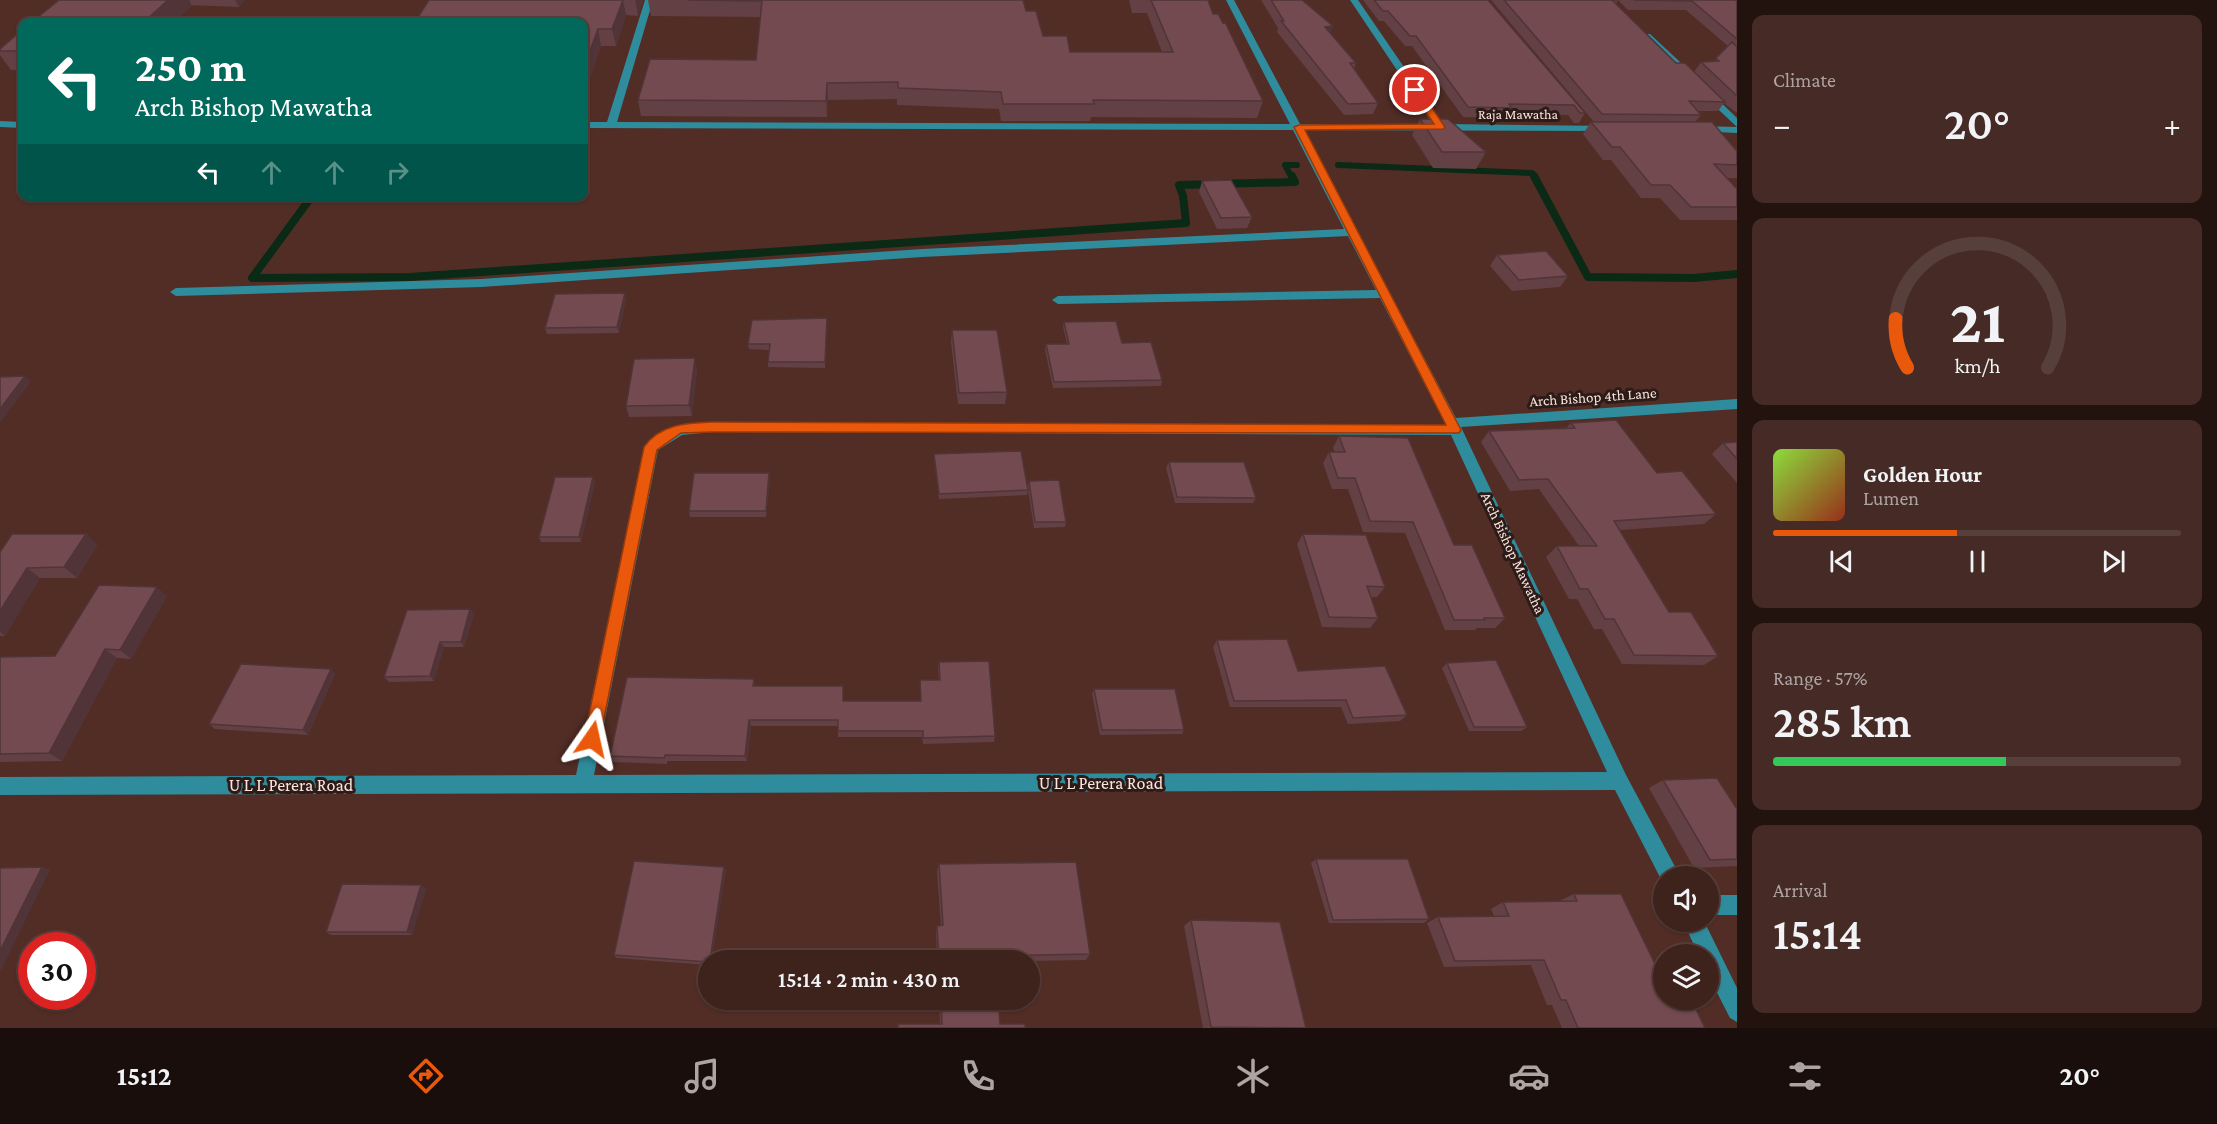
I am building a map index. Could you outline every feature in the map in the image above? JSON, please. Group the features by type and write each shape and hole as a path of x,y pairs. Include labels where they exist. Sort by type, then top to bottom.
{"street":[{"path":"611,125 649,0"},
{"name":"Arch Bishop Mawatha","path":"1230,0 1299,127 1453,427 1620,781 1665,866"},
{"path":"1354,0 1440,127"},
{"path":"1641,29 1737,124"},
{"name":"Raja Mawatha","path":"588,125 1440,127 1589,123 1615,128"},
{"path":"0,124 18,125"},
{"path":"1692,129 1737,130"},
{"path":"176,291 481,283 922,254 1352,232"},
{"path":"1058,300 1384,294"},
{"name":"Arch Bishop 4th Lane","path":"1453,427 1737,404"},
{"path":"583,784 651,447 670,432 681,428 712,427 1453,427"},
{"name":"U L L Perera Road","path":"0,786 1620,781"},
{"path":"1719,905 1737,905"},
{"path":"1698,932 1737,1011"}],"building":[{"path":"59,0 168,0 148,18 37,18"},
{"path":"429,0 623,0 612,29 598,29 588,56 588,18 418,18"},
{"path":"688,0 1023,0 1026,11 1036,11 1043,36 1067,36 1070,52 1173,52 1151,0 1208,0 1213,14 1218,14 1223,23 1225,22 1263,101 1093,100 1094,104 1003,104 1001,92 898,88 898,82 827,83 826,101 638,100 650,59 756,60 762,1"},
{"path":"1271,0 1302,0 1333,26 1325,27 1356,63 1350,63 1378,103 1348,104 1281,21 1284,21"},
{"path":"1374,0 1488,0 1585,113 1580,113 1574,105 1509,104 1511,108 1468,107 1416,36 1410,36 1388,11 1383,11"},
{"path":"1504,0 1612,0 1676,63 1685,63 1725,102 1689,101 1701,115 1602,114"},
{"path":"1634,0 1735,0 1737,1 1737,39 1692,1"},
{"path":"18,33 18,51 0,51"},
{"path":"1732,42 1737,47 1737,96 1701,62 1719,61 1716,58"},
{"path":"1420,119 1448,119 1486,152 1442,152"},
{"path":"1591,122 1712,122 1737,151 1737,165 1714,164 1737,189 1737,207 1691,207 1670,185 1651,185 1620,147 1612,147"},
{"path":"1231,180 1252,217 1221,218 1202,181"},
{"path":"1546,251 1568,276 1519,280 1497,255"},
{"path":"625,293 617,327 545,328 555,294"},
{"path":"827,318 825,362 768,362 770,344 748,344 752,320"},
{"path":"1116,321 1122,343 1151,342 1162,380 1054,382 1046,344 1069,344 1064,322"},
{"path":"952,330 997,330 1007,392 959,393"},
{"path":"695,358 689,405 626,406 634,359"},
{"path":"25,376 0,409 0,377"},
{"path":"1616,420 1657,473 1682,471 1716,514 1614,521 1669,612 1691,612 1718,656 1634,655 1614,619 1605,619 1588,589 1580,589 1557,546 1597,546 1548,479 1519,480 1489,431 1575,428 1571,423"},
{"path":"1339,436 1408,438 1454,545 1472,545 1505,618 1454,620 1413,522 1370,521 1355,478 1338,478 1329,452 1345,452"},
{"path":"1737,442 1737,459 1723,443"},
{"path":"1021,451 1028,490 939,494 934,454"},
{"path":"1169,462 1244,462 1256,498 1177,497"},
{"path":"694,473 769,473 766,511 689,511"},
{"path":"555,477 593,477 579,537 539,537"},
{"path":"1059,480 1066,522 1035,522 1029,481"},
{"path":"12,534 86,534 64,567 27,568 0,611 0,552"},
{"path":"1303,534 1366,535 1385,587 1367,586 1378,618 1329,617"},
{"path":"99,585 157,587 120,650 105,649 49,753 0,754 0,657 55,656"},
{"path":"470,609 461,642 440,642 430,676 384,677 407,610"},
{"path":"1287,639 1298,671 1385,666 1407,715 1353,718 1346,700 1234,701 1217,640"},
{"path":"1496,660 1527,727 1474,727 1447,663"},
{"path":"989,661 995,736 923,738 923,731 838,731 838,720 749,720 745,756 665,755 664,758 610,756 627,677 754,679 753,686 843,686 843,701 921,701 920,680 940,680 939,662"},
{"path":"241,664 331,669 303,730 209,724"},
{"path":"1094,689 1175,689 1184,730 1102,730"},
{"path":"1717,778 1737,809 1737,859 1710,860 1663,780"},
{"path":"1316,859 1408,859 1429,919 1333,920"},
{"path":"634,861 724,867 712,950 698,950 698,961 614,955"},
{"path":"1076,862 1090,954 1040,955 1040,950 938,950 937,926 943,925 939,864"},
{"path":"42,867 0,951 0,868"},
{"path":"342,884 421,885 407,932 326,932"},
{"path":"1574,894 1621,894 1653,960 1653,1010 1696,1010 1705,1028 1578,1028 1566,1000 1561,1000 1544,960 1455,961 1438,917 1509,916 1503,902 1577,901"},
{"path":"1191,920 1280,922 1306,1028 1211,1027"},
{"path":"941,1010 999,1010 1000,1024 1025,1024 1025,1028 898,1028 898,1024 942,1024"}],"waterway":[{"path":"1292,178 1285,165 1297,165"},
{"path":"1338,165 1532,173 1534,178"},
{"path":"308,201 252,278 410,277 1186,223 1183,196 1179,185 1295,182 1292,176"},
{"path":"1534,176 1588,277 1694,278 1737,274"}],"route":[{"path":"592,739 627,556 651,447 670,432 681,428 1455,430 1299,127 1440,127 1415,90"}]}
